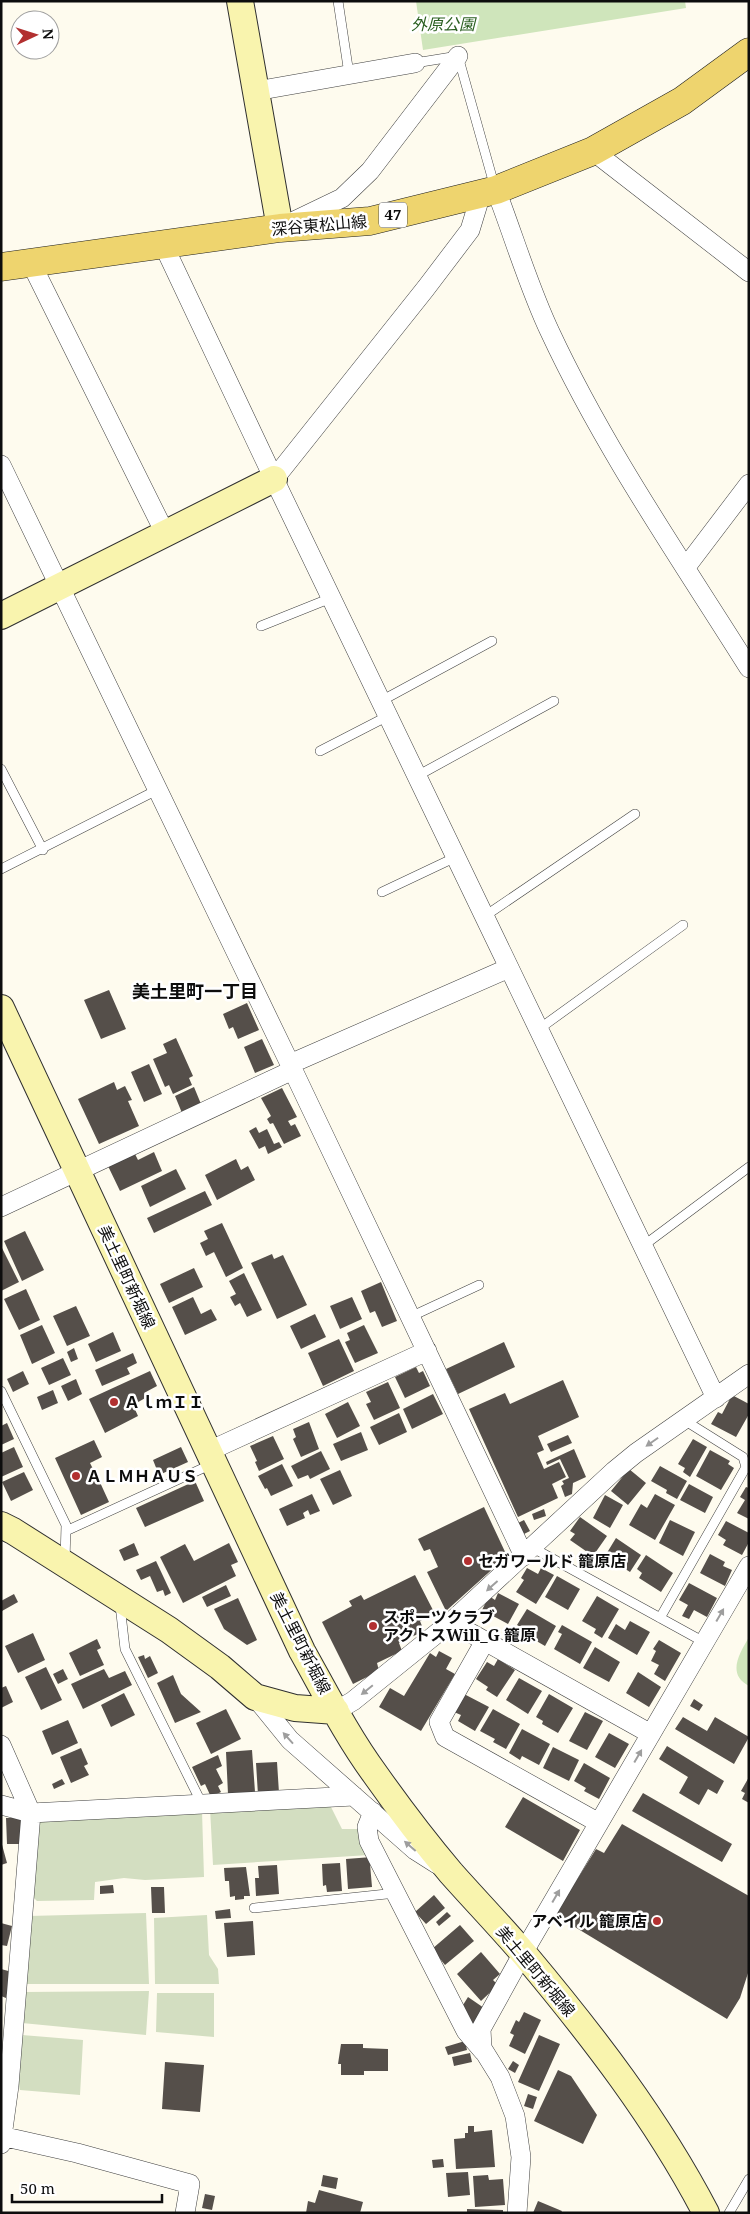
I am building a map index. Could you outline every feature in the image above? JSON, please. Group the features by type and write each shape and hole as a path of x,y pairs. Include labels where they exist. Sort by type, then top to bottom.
{"main road":[{"path":"240,1 280,228"},
{"name":"深谷東松山線","path":"1,267 280,228 370,221 489,192 593,152 682,102 749,52"},
{"path":"1,616 274,479"},
{"name":"美土里町新堀線","path":"1,1008 302,1650 336,1711 373,1772 451,1872 523,1953 586,2031 638,2101 689,2180 706,2213"},
{"path":"1,1525 119,1599 212,1662 255,1697 295,1708 336,1711"}],"street":[{"path":"280,228 342,198 370,171 458,56"},
{"path":"256,91 414,63"},
{"path":"593,152 749,272"},
{"path":"274,479 470,230 489,192"},
{"path":"489,192 549,331 612,450 749,668"},
{"path":"163,244 716,1398"},
{"path":"31,263 165,534"},
{"path":"1,465 410,1317 529,1552"},
{"path":"686,567 749,484"},
{"path":"1,1207 291,1067 509,968"},
{"path":"212,1457 427,1351"},
{"path":"336,1711 353,1701 452,1622 614,1471 749,1374"},
{"path":"484,2052 481,2029 523,1953 749,1566"},
{"path":"452,1622 651,1734"},
{"path":"486,1641 439,1722 444,1737 599,1823"},
{"path":"255,1697 290,1740 415,1850 451,1872"},
{"path":"1,1745 31,1813 10,1961 2,2139 77,2153 190,2184 185,2213"},
{"path":"1,1805 31,1813 354,1796"},
{"path":"373,1812 367,1827 369,1840 466,2032 484,2052 500,2077 515,2116 521,2157 517,2213"}],"lane":[{"path":"338,1 349,74"},
{"path":"414,63 458,56 489,192"},
{"path":"261,626 331,598"},
{"path":"320,751 384,708 492,641"},
{"path":"417,776 554,701"},
{"path":"1,768 43,850"},
{"path":"1,870 157,790"},
{"path":"484,916 636,814"},
{"path":"382,892 456,857"},
{"path":"539,1029 683,925"},
{"path":"643,1246 749,1167"},
{"path":"410,1317 479,1285"},
{"path":"1,1391 66,1525 64,1564"},
{"path":"660,1618 746,1468 744,1457 684,1420"},
{"path":"66,1531 212,1457"},
{"path":"529,1552 704,1642"},
{"path":"119,1599 126,1648 202,1804"},
{"path":"254,1908 396,1893"},
{"path":"729,2213 749,2179"}],"green space":[{"name":"外原公園","path":"416,1 685,1 686,8 423,50"},
{"path":"749,1637 749,1686 738,1676 737,1663"},
{"path":"330,1805 342,1829 358,1829 369,1855 213,1865 210,1808"},
{"path":"202,1811 204,1877 145,1880 124,1878 95,1882 94,1900 37,1901 32,1896 37,1824 43,1817"},
{"path":"146,1913 149,1984 24,1984 29,1916"},
{"path":"207,1915 209,1955 218,1969 219,1984 155,1984 154,1918"},
{"path":"149,1991 146,2035 22,2023 24,1992"},
{"path":"157,1993 214,1993 214,2037 156,2032"},
{"path":"22,2035 83,2040 80,2095 20,2090 17,2079"}],"building":[{"path":"109,990 126,1029 101,1039 84,1000"},
{"path":"247,1003 259,1030 238,1039 233,1027 229,1029 223,1014"},
{"path":"176,1038 193,1076 189,1078 192,1085 173,1094 169,1085 165,1087 153,1059 167,1053 163,1044"},
{"path":"262,1039 274,1065 255,1073 244,1047"},
{"path":"149,1064 162,1094 144,1102 131,1072"},
{"path":"114,1082 117,1090 125,1086 132,1100 128,1101 139,1126 99,1144 78,1099"},
{"path":"194,1087 201,1104 182,1113 175,1096"},
{"path":"282,1088 297,1117 288,1121 291,1126 295,1124 301,1136 284,1144 273,1123 270,1124 267,1119 271,1116 261,1098"},
{"path":"256,1127 259,1133 267,1129 274,1144 279,1142 282,1147 268,1154 265,1146 259,1149 249,1131"},
{"path":"154,1152 162,1171 120,1191 108,1166 135,1154 138,1160"},
{"path":"236,1159 241,1170 248,1166 255,1180 217,1200 205,1175"},
{"path":"176,1169 186,1189 150,1207 141,1186"},
{"path":"205,1191 212,1205 154,1233 147,1218"},
{"path":"222,1223 243,1268 226,1277 214,1252 206,1256 200,1243 208,1239 204,1231"},
{"path":"25,1231 44,1270 22,1281 4,1241"},
{"path":"1,1246 19,1282 1,1291"},
{"path":"272,1254 274,1259 283,1255 307,1305 277,1319 251,1263"},
{"path":"194,1268 203,1287 169,1303 160,1284"},
{"path":"244,1273 262,1310 247,1317 240,1303 235,1306 230,1297 236,1294 229,1281"},
{"path":"381,1282 397,1321 382,1327 375,1311 370,1313 361,1291"},
{"path":"26,1289 40,1320 19,1330 4,1299"},
{"path":"193,1297 201,1314 211,1309 217,1320 185,1335 172,1307"},
{"path":"352,1297 362,1319 340,1329 330,1306"},
{"path":"76,1306 90,1336 67,1346 53,1316"},
{"path":"315,1314 326,1337 301,1349 290,1326"},
{"path":"42,1325 55,1353 32,1364 20,1335"},
{"path":"364,1325 378,1353 355,1363 345,1342 350,1340 347,1333"},
{"path":"113,1332 121,1351 96,1362 88,1344"},
{"path":"339,1339 354,1371 323,1386 308,1353"},
{"path":"504,1342 515,1367 458,1394 446,1369"},
{"path":"74,1348 78,1359 71,1362 67,1352"},
{"path":"133,1353 137,1363 127,1368 130,1374 102,1386 95,1370"},
{"path":"63,1358 71,1375 49,1385 41,1368"},
{"path":"416,1367 419,1373 423,1371 430,1386 405,1398 395,1377"},
{"path":"23,1371 29,1384 13,1392 7,1379"},
{"name":"ＡｌｍＩＩ","path":"150,1371 157,1386 144,1393 147,1397 133,1405 138,1416 105,1433 89,1399"},
{"path":"76,1379 82,1394 68,1401 61,1386"},
{"path":"563,1380 579,1417 538,1436 544,1450 537,1453 544,1469 559,1462 566,1477 552,1484 558,1498 518,1517 469,1409 505,1393 510,1404"},
{"path":"388,1382 400,1408 374,1420 366,1404 371,1402 366,1392"},
{"path":"53,1390 58,1403 42,1410 37,1397"},
{"path":"433,1394 443,1414 412,1429 403,1409"},
{"path":"732,1395 749,1404 749,1414 736,1437 711,1424 718,1412 722,1414"},
{"path":"348,1402 360,1426 337,1438 325,1414"},
{"path":"399,1413 407,1432 379,1445 370,1427"},
{"path":"309,1422 319,1449 301,1457 293,1439 296,1437 293,1429"},
{"path":"7,1423 14,1439 1,1445 1,1426"},
{"path":"361,1432 368,1450 341,1461 333,1444"},
{"path":"568,1435 572,1443 551,1452 547,1444"},
{"path":"273,1436 284,1459 259,1471 255,1462 257,1461 250,1446"},
{"path":"693,1439 707,1447 690,1477 683,1472 685,1468 678,1464"},
{"name":"ＡＬＭＨＡＵＳ","path":"94,1440 102,1457 90,1463 94,1471 89,1473 92,1480 98,1478 109,1502 81,1515 55,1458"},
{"path":"14,1447 23,1467 1,1477 1,1453"},
{"path":"181,1447 188,1462 159,1475 153,1460"},
{"path":"574,1449 586,1477 573,1483 572,1494 565,1497 561,1486 564,1484 562,1481 569,1478 560,1459 547,1465 546,1462"},
{"path":"710,1450 730,1461 728,1464 734,1468 721,1490 696,1476"},
{"path":"321,1451 330,1469 310,1479 308,1475 298,1479 291,1466"},
{"path":"282,1464 293,1486 271,1496 258,1476"},
{"path":"660,1466 687,1481 677,1499 666,1493 667,1490 651,1481"},
{"path":"629,1469 646,1483 628,1505 611,1491"},
{"path":"340,1470 352,1496 333,1505 320,1479"},
{"path":"24,1472 33,1490 11,1501 2,1482"},
{"path":"195,1481 204,1501 145,1527 136,1508"},
{"path":"689,1484 713,1497 705,1513 680,1500"},
{"path":"746,1487 749,1488 749,1519 737,1513 745,1500 740,1497"},
{"path":"312,1494 320,1511 310,1515 308,1510 303,1513 305,1518 287,1526 279,1509"},
{"path":"655,1494 675,1505 655,1540 629,1525 641,1504 647,1508"},
{"path":"605,1495 623,1505 610,1528 593,1518"},
{"name":"セガワールド 籠原店","path":"484,1507 507,1556 446,1611 427,1572 438,1567 430,1549 424,1551 418,1539"},
{"path":"544,1509 546,1516 534,1520 532,1514"},
{"path":"580,1517 607,1536 593,1556 570,1540 575,1534 570,1531"},
{"path":"524,1520 530,1531 524,1534 518,1523"},
{"path":"670,1520 695,1532 683,1556 659,1543"},
{"path":"726,1521 749,1533 749,1542 742,1555 723,1545 726,1540 718,1535"},
{"path":"616,1538 641,1555 630,1572 605,1556"},
{"path":"134,1543 139,1555 124,1561 119,1550"},
{"path":"229,1543 238,1562 231,1565 236,1576 183,1603 160,1557 185,1544 194,1561"},
{"path":"710,1554 725,1562 723,1566 732,1570 725,1586 700,1573"},
{"path":"646,1555 673,1573 661,1592 639,1578 642,1573 637,1569"},
{"path":"156,1561 171,1593 165,1596 163,1590 157,1592 150,1576 141,1580 136,1570"},
{"path":"527,1568 538,1574 541,1568 554,1575 536,1604 516,1592 524,1580 521,1578"},
{"name":"スポーツクラブ アクトスWill_G 籠原","path":"415,1575 435,1614 420,1621 424,1631 399,1643 402,1651 377,1663 379,1671 353,1684 322,1622 352,1606 349,1601 361,1595 364,1600"},
{"path":"557,1576 580,1589 568,1610 545,1597"},
{"path":"689,1583 717,1598 707,1617 694,1610 689,1619 682,1616 688,1605 679,1600"},
{"path":"226,1585 231,1596 207,1607 202,1597"},
{"path":"498,1593 519,1604 508,1624 482,1610 489,1596 495,1600"},
{"path":"14,1594 18,1602 2,1611 1,1601"},
{"path":"597,1596 619,1609 602,1638 594,1633 596,1629 582,1621"},
{"path":"238,1598 257,1640 247,1645 224,1629 214,1609"},
{"path":"527,1609 556,1626 545,1646 533,1639 535,1635 517,1625"},
{"path":"630,1621 650,1632 637,1655 608,1638 616,1624 625,1630"},
{"path":"562,1625 592,1642 580,1664 554,1649 562,1634 558,1632"},
{"path":"33,1633 45,1660 18,1673 5,1646"},
{"path":"97,1639 101,1648 97,1650 104,1665 80,1676 69,1653"},
{"path":"659,1640 681,1653 665,1681 654,1674 659,1665 651,1661 656,1651 653,1649"},
{"path":"595,1647 620,1662 609,1682 583,1668"},
{"path":"439,1651 452,1658 446,1669 455,1674 421,1731 379,1707 390,1688 404,1696 430,1653 436,1657"},
{"path":"144,1655 145,1659 150,1656 158,1673 148,1678 138,1657"},
{"path":"498,1659 515,1670 497,1697 486,1690 488,1687 476,1679 487,1662 494,1666"},
{"path":"46,1667 62,1700 41,1710 25,1677"},
{"path":"63,1669 68,1679 58,1684 53,1674"},
{"path":"104,1669 109,1678 125,1671 132,1685 83,1709 71,1684"},
{"path":"638,1672 661,1687 649,1707 626,1693"},
{"path":"173,1675 181,1694 201,1712 175,1723 157,1683"},
{"path":"519,1678 542,1691 528,1714 506,1700"},
{"path":"6,1686 13,1702 1,1708 1,1688"},
{"path":"124,1693 135,1715 111,1727 101,1705"},
{"path":"464,1694 489,1707 475,1731 458,1721 461,1715 454,1712"},
{"path":"549,1694 573,1708 558,1733 542,1724 543,1721 536,1717"},
{"path":"694,1699 703,1705 699,1711 690,1706"},
{"path":"226,1709 241,1739 211,1754 196,1723"},
{"path":"493,1709 520,1724 506,1749 493,1742 495,1739 480,1731"},
{"path":"585,1712 603,1721 587,1750 569,1741"},
{"path":"683,1717 707,1731 715,1717 749,1737 734,1764 675,1729"},
{"path":"68,1720 78,1743 52,1755 42,1731"},
{"path":"522,1729 550,1744 539,1765 522,1756 520,1760 509,1753"},
{"path":"609,1733 629,1744 615,1768 595,1757"},
{"path":"667,1746 724,1781 717,1794 708,1789 699,1805 679,1793 688,1777 659,1759"},
{"path":"553,1747 579,1760 569,1781 543,1768"},
{"path":"81,1748 88,1764 84,1766 89,1775 71,1783 60,1757"},
{"path":"252,1750 255,1792 228,1794 226,1752"},
{"path":"218,1755 222,1766 216,1769 223,1783 218,1786 221,1792 211,1797 205,1784 201,1786 192,1767"},
{"path":"277,1762 279,1793 258,1795 256,1763"},
{"path":"584,1763 610,1778 599,1799 584,1791 586,1788 574,1781"},
{"path":"749,1777 749,1803 742,1799 745,1793 741,1791"},
{"path":"62,1779 65,1784 54,1789 52,1784"},
{"path":"643,1793 732,1844 722,1862 632,1811"},
{"path":"523,1797 580,1830 563,1861 505,1827"},
{"path":"6,1818 22,1818 22,1844 7,1844"},
{"name":"アベイル 籠原店","path":"622,1824 749,1896 749,1970 740,1998 727,2019 555,1915 596,1849 604,1853"},
{"path":"1,1841 7,1863 1,1865"},
{"path":"372,1857 372,1864 370,1864 372,1887 348,1889 346,1859"},
{"path":"340,1863 342,1891 327,1892 326,1885 323,1886 322,1864"},
{"path":"277,1865 279,1894 256,1896 255,1878 259,1878 258,1866"},
{"path":"246,1867 250,1896 244,1896 244,1899 235,1900 235,1896 230,1897 229,1881 225,1881 224,1868"},
{"path":"113,1885 114,1893 100,1894 100,1886"},
{"path":"151,1887 164,1887 165,1913 152,1913"},
{"path":"434,1895 445,1908 426,1924 415,1912"},
{"path":"230,1909 231,1918 216,1919 215,1911"},
{"path":"447,1912 451,1916 439,1926 436,1922"},
{"path":"253,1921 255,1955 227,1957 224,1923"},
{"path":"1,1923 12,1926 7,1946 1,1945"},
{"path":"460,1925 474,1941 445,1965 432,1949"},
{"path":"481,1952 500,1974 493,1980 498,1985 481,2001 457,1974"},
{"path":"1,1969 12,1972 6,1998 1,1996"},
{"path":"468,1997 484,2008 474,2028 463,2005"},
{"path":"524,2012 541,2020 525,2054 509,2046 514,2035 510,2033 516,2020 519,2022"},
{"path":"539,2035 560,2044 539,2091 518,2082"},
{"path":"465,2041 467,2050 448,2055 445,2047"},
{"path":"341,2044 363,2044 363,2048 388,2049 388,2071 364,2071 364,2075 341,2075 341,2064 338,2064"},
{"path":"470,2053 472,2062 454,2066 452,2057"},
{"path":"513,2061 519,2065 515,2073 508,2069"},
{"path":"165,2062 204,2065 200,2112 162,2109"},
{"path":"558,2070 571,2076 597,2115 583,2144 534,2121"},
{"path":"528,2094 537,2097 533,2109 524,2106"},
{"path":"468,2126 474,2126 474,2132 492,2130 495,2167 456,2169 454,2139 465,2138 465,2133 468,2133"},
{"path":"443,2159 444,2167 433,2168 432,2160"},
{"path":"468,2172 470,2195 448,2197 446,2173"},
{"path":"323,2175 338,2178 336,2189 321,2186"},
{"path":"488,2175 489,2180 503,2179 505,2205 475,2207 473,2176"},
{"path":"319,2190 363,2202 360,2213 306,2213 308,2201 315,2203"},
{"path":"205,2194 215,2196 212,2210 202,2208"},
{"path":"538,2201 562,2211 561,2213 533,2213"},
{"path":"467,2209 503,2210 503,2213 467,2213"}],"place":[{"name":"ＡｌｍＩＩ","path":"114,1402"},
{"name":"ＡＬＭＨＡＵＳ","path":"76,1476"},
{"name":"セガワールド 籠原店","path":"468,1561"},
{"name":"スポーツクラブ アクトスWill_G 籠原","path":"373,1626"},
{"name":"アベイル 籠原店","path":"657,1921"}],"district":[{"name":"美土里町一丁目","path":"195,992"}]}
